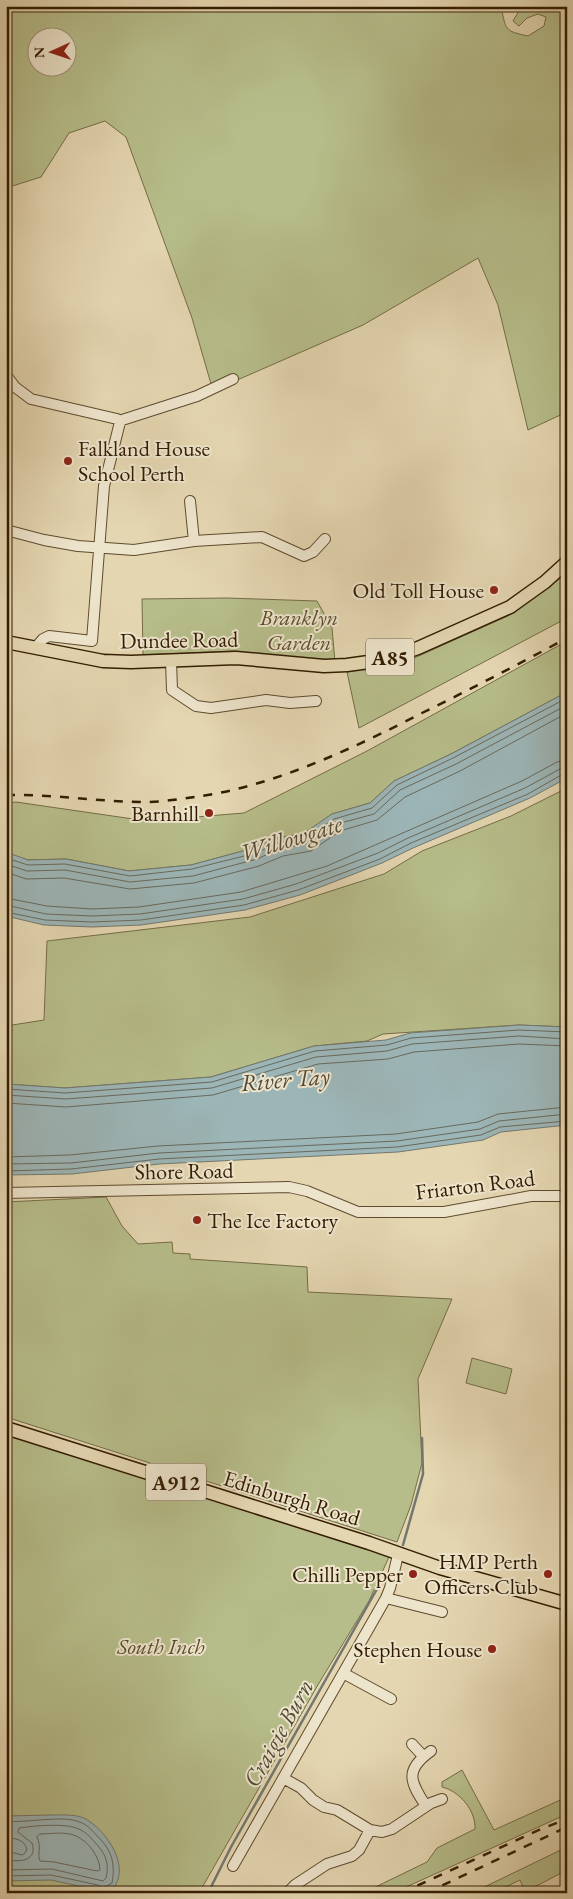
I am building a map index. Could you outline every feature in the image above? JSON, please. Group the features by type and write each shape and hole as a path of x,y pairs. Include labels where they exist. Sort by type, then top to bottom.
{"main road":[{"name":"Dundee Road","path":"6,642 103,661 131,662 236,658 324,666 383,660 418,648 510,607 545,582 567,562"},
{"name":"Edinburgh Road","path":"6,1428 369,1543 398,1555 567,1604"}],"street":[{"path":"6,375 15,387 31,398 117,418 120,421"},
{"path":"120,421 196,396 233,379"},
{"path":"36,647 43,639 49,636 92,641 101,548 104,486 120,421"},
{"path":"190,501 194,541"},
{"path":"6,530 44,540 78,546 134,550 194,541 262,537 304,556 313,552 325,539"},
{"path":"171,660 172,690 196,706 211,708 266,700 290,702 316,701"},
{"name":"Shore Road","path":"6,1193 289,1187 307,1190 358,1212"},
{"name":"Friarton Road","path":"358,1212 444,1212 531,1196 567,1196"},
{"path":"233,1866 386,1598 398,1555"},
{"path":"386,1598 442,1612"},
{"path":"343,1673 390,1700"},
{"path":"412,1744 427,1753 413,1770 412,1779 414,1787 426,1806"},
{"path":"283,1778 301,1788 319,1804 337,1810 370,1830 382,1832 392,1829 426,1806 442,1799"},
{"path":"287,1893 295,1885 327,1864 352,1856 359,1850 370,1830"}],"green space":[{"path":"6,6 501,6 507,28 514,33 528,36 544,26 546,17 538,14 527,18 519,26 513,21 522,6 567,6 567,412 528,430 498,305 478,258 363,325 235,381 211,384 192,318 126,137 105,121 69,133 41,177 6,188"},
{"path":"567,573 567,618 359,728 347,672 412,659 514,613"},
{"name":"Branklyn Garden","path":"227,598 317,601 332,628 335,662 234,651 143,655 142,599"},
{"path":"567,641 567,692 451,754 394,781 370,803 332,814 304,834 278,838 254,848 191,865 129,871 66,859 28,860 6,853 6,803 16,802 147,821 244,813 367,751"},
{"path":"567,788 567,1027 519,1025 383,1034 367,1041 314,1046 211,1077 65,1088 6,1084 6,1026 44,1020 47,941 250,917 384,874 422,851 511,816"},
{"path":"106,1197 122,1226 138,1244 172,1242 173,1253 190,1254 190,1259 307,1267 308,1292 452,1299 418,1379 422,1463 411,1505 397,1542 6,1417 6,1202"},
{"path":"472,1358 512,1369 506,1394 466,1383"},
{"name":"South Inch","path":"6,1430 389,1557 369,1601 319,1683 199,1893 6,1893"},
{"path":"462,1770 494,1830 567,1797 567,1814 393,1893 363,1893 427,1862 437,1848 475,1829 473,1815 465,1802 448,1789 442,1787 442,1782"},
{"path":"567,1847 567,1870 525,1892 520,1880 493,1893 472,1893"}],"water":[{"name":"Willowgate","path":"567,692 567,778 530,798 382,863 300,895 245,910 141,925 92,927 44,925 6,916 6,852 28,860 66,859 129,871 191,865 254,848 278,838 304,833 332,814 370,803 394,781 451,754"},
{"name":"River Tay","path":"519,1025 567,1027 567,1125 501,1132 483,1140 398,1152 159,1164 72,1174 6,1175 6,1084 65,1088 211,1077 314,1046 386,1040 410,1033"},
{"path":"69,1815 86,1819 102,1832 109,1841 118,1860 119,1870 118,1880 113,1889 97,1890 51,1880 6,1881 6,1816"}],"waterway":[{"name":"Craigie Burn","path":"403,1545 423,1474 422,1438"},
{"name":"Craigie Burn","path":"208,1893 231,1847 377,1589"}],"railway":[{"path":"6,795 152,802 195,797 253,785 312,764 369,739 477,686 567,638"},
{"path":"401,1893 567,1819"},
{"path":"426,1893 567,1827"}],"place":[{"name":"Falkland House School Perth","path":"68,461"},
{"name":"Old Toll House","path":"494,590"},
{"name":"Barnhill","path":"209,813"},
{"name":"The Ice Factory","path":"197,1220"},
{"name":"Chilli Pepper","path":"413,1574"},
{"name":"HMP Perth Officers Club","path":"548,1574"},
{"name":"Stephen House","path":"492,1649"}]}
